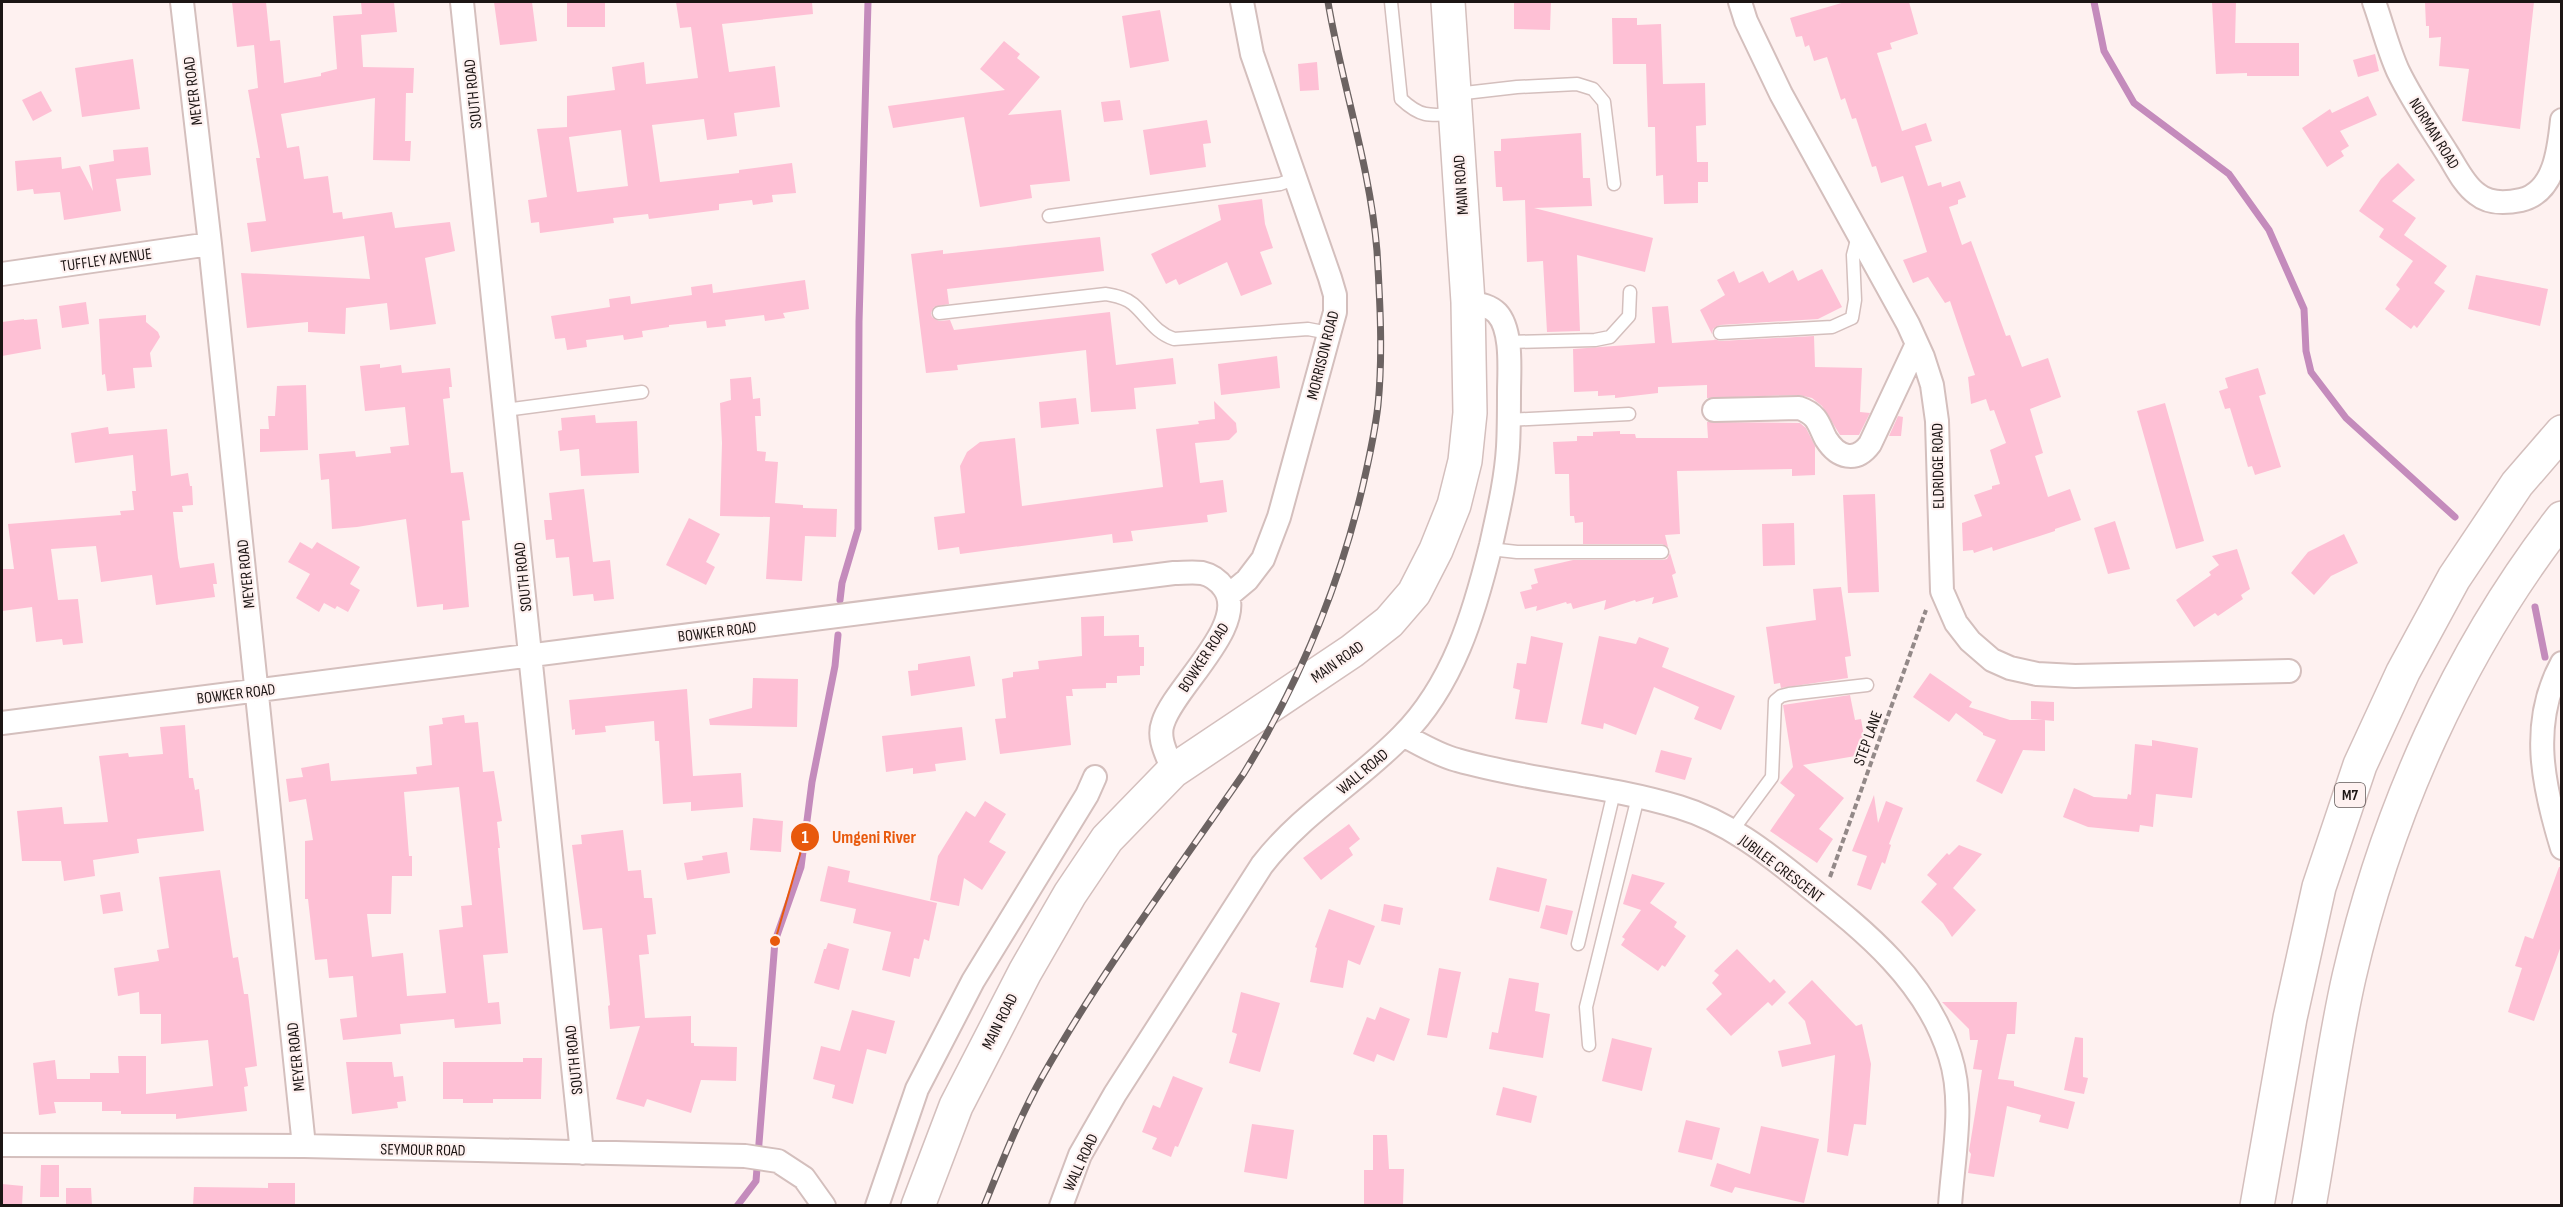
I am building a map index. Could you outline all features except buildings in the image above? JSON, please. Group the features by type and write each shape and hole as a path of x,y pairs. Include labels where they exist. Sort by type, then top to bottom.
{"main road":[{"name":"MAIN ROAD","path":"918,1206 956,1106 1025,972 1070,894 1107,839 1173,771 1352,651 1389,622 1414,593 1436,549 1454,505 1466,461 1470,413 1468,302 1448,2"},
{"name":"M7","path":"2257,1206 2290,1018 2316,898 2360,765 2403,672 2454,578 2517,484 2562,432"},
{"path":"2309,1206 2349,977 2385,851 2421,758 2458,678 2523,568 2562,518"}],"street":[{"name":"MEYER ROAD","path":"182,2 210,244 304,1146"},
{"name":"SOUTH ROAD","path":"462,2 582,1153"},
{"name":"MORRISON ROAD","path":"1229,596 1247,580 1263,559 1282,506 1335,312 1335,295 1317,237 1294,178 1252,54 1242,2"},
{"name":"ELDRIDGE ROAD","path":"1740,2 1746,21 1780,94 1917,344 1932,385 1937,421 1942,591 1956,623 1970,641 1992,660 2010,668 2037,674 2289,671"},
{"name":"NORMAN ROAD","path":"2374,2 2397,69 2417,107 2466,183 2477,195 2491,201 2509,202 2529,198 2544,187 2556,157 2562,120"},
{"name":"TUFFLEY AVENUE","path":"2,274 210,244"},
{"name":"WALL ROAD","path":"1061,1205 1080,1155 1115,1094 1262,865 1304,819 1403,735 1438,690 1455,658 1481,588 1499,510 1508,420 1508,342 1504,325 1497,314 1485,305 1468,302"},
{"path":"1714,410 1783,406 1799,408 1810,412 1817,420 1834,449 1844,455 1854,456 1863,453 1870,444 1917,344"},
{"name":"BOWKER ROAD","path":"2,723 1174,573 1203,573 1218,581 1229,596 1230,610 1225,628 1174,701 1162,724 1161,741 1173,771"},
{"path":"2562,663 2550,683 2552,706 2540,732 2554,822 2562,848"},
{"name":"JUBILEE CRESCENT","path":"1403,735 1456,760 1638,797 1679,807 1705,817 1771,856 1874,940 1903,971 1925,1002 1942,1034 1950,1057 1956,1096 1950,1206"},
{"path":"877,1206 922,1079 973,981 1087,795 1095,777"},
{"name":"SEYMOUR ROAD","path":"2,1145 304,1146 756,1158 778,1161 804,1178 823,1204"}],"lane":[{"path":"1391,2 1401,99 1412,110 1426,116 1455,104 1517,87 1577,84 1593,89 1604,102 1614,184"},
{"path":"1049,216 1280,184 1294,178"},
{"path":"1720,333 1832,327 1852,318 1855,300 1853,255 1858,236"},
{"path":"1508,342 1595,340 1610,337 1629,316 1630,292"},
{"path":"939,314 1106,294 1120,297 1133,304 1162,335 1174,339 1308,328 1329,333"},
{"path":"505,410 642,392"},
{"path":"1508,420 1629,414"},
{"path":"1490,549 1517,552 1662,552"},
{"path":"1732,831 1772,777 1775,701 1789,694 1868,685"},
{"path":"1578,944 1614,792"},
{"path":"1588,1045 1586,1007 1638,797"}],"path":[{"name":"STEP LANE","path":"1823,898 1926,610 1942,591"}],"waterway":[{"path":"840,600 842,583 858,529 859,322 868,2"},
{"path":"2094,2 2104,51 2134,103 2229,174 2269,230 2304,309 2306,351 2311,372 2346,418 2455,517"},
{"path":"2535,607 2545,657"},
{"path":"737,1206 756,1181 775,941 801,867 812,782 835,666 838,635"}],"railway":[{"path":"984,1206 1026,1108 1065,1038 1140,923 1244,773 1264,739 1315,634 1342,561 1353,523 1370,455 1378,405 1381,347 1379,289 1377,251 1368,188 1328,2"}],"place":[{"name":"Umgeni River","path":"775,941"}]}
